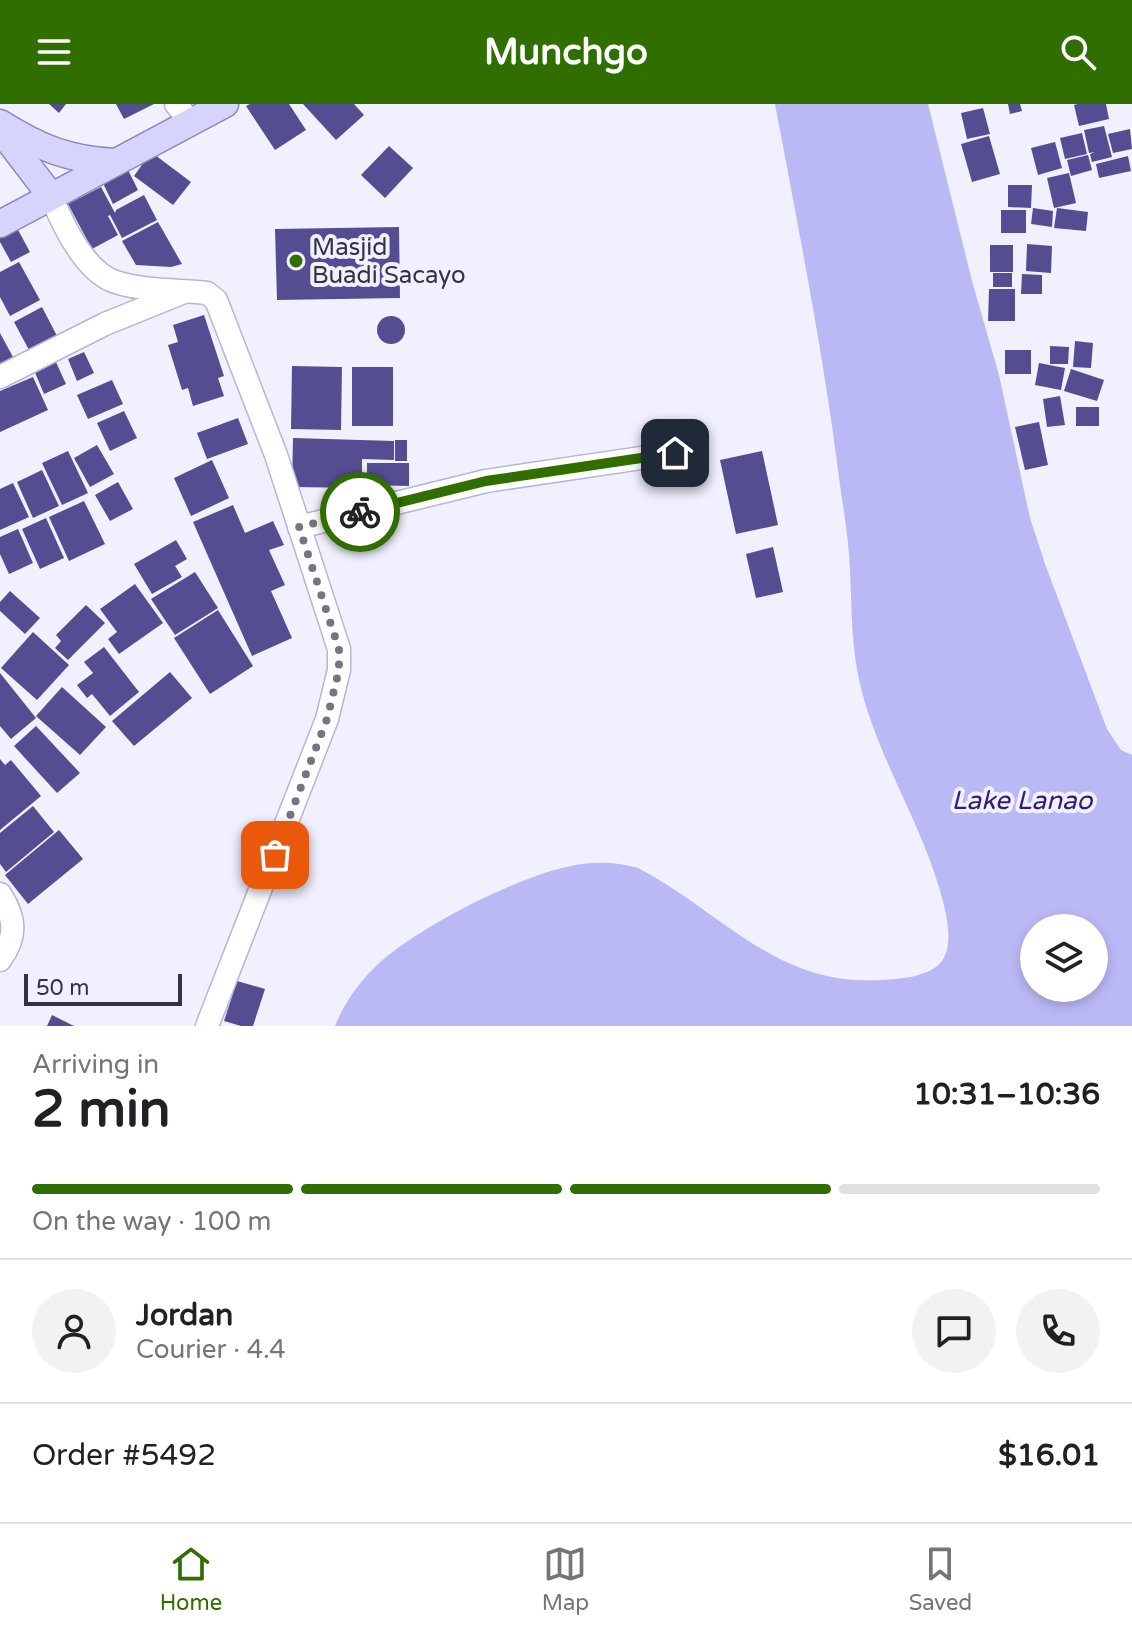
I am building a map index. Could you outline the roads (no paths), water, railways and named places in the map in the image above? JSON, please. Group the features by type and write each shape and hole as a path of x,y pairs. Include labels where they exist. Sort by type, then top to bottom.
{"main road":[{"path":"0,224 116,162 183,114 225,104"},
{"path":"0,126 50,151 94,161 116,162"},
{"path":"0,126 51,196"}],"street":[{"path":"51,196 64,227 104,277 125,284 207,293 219,306 276,455 339,649 337,680 327,719 207,1026"},
{"path":"0,377 105,324 187,291"},
{"path":"299,527 486,481 675,453"},
{"path":"0,894 14,926 13,938 0,960"}],"water":[{"name":"Lake Lanao","path":"775,104 928,104 999,375 1030,518 1107,729 1121,750 1132,755 1132,1026 335,1026 350,996 366,976 411,939 494,893 549,872 588,863 613,863 638,868 753,944 781,960 812,972 845,979 883,980 918,975 941,962 947,948 948,925 938,882 870,719 858,677 849,549 810,294"}],"place":[{"name":"Masjid Buadi Sacayo","path":"296,261"}]}
